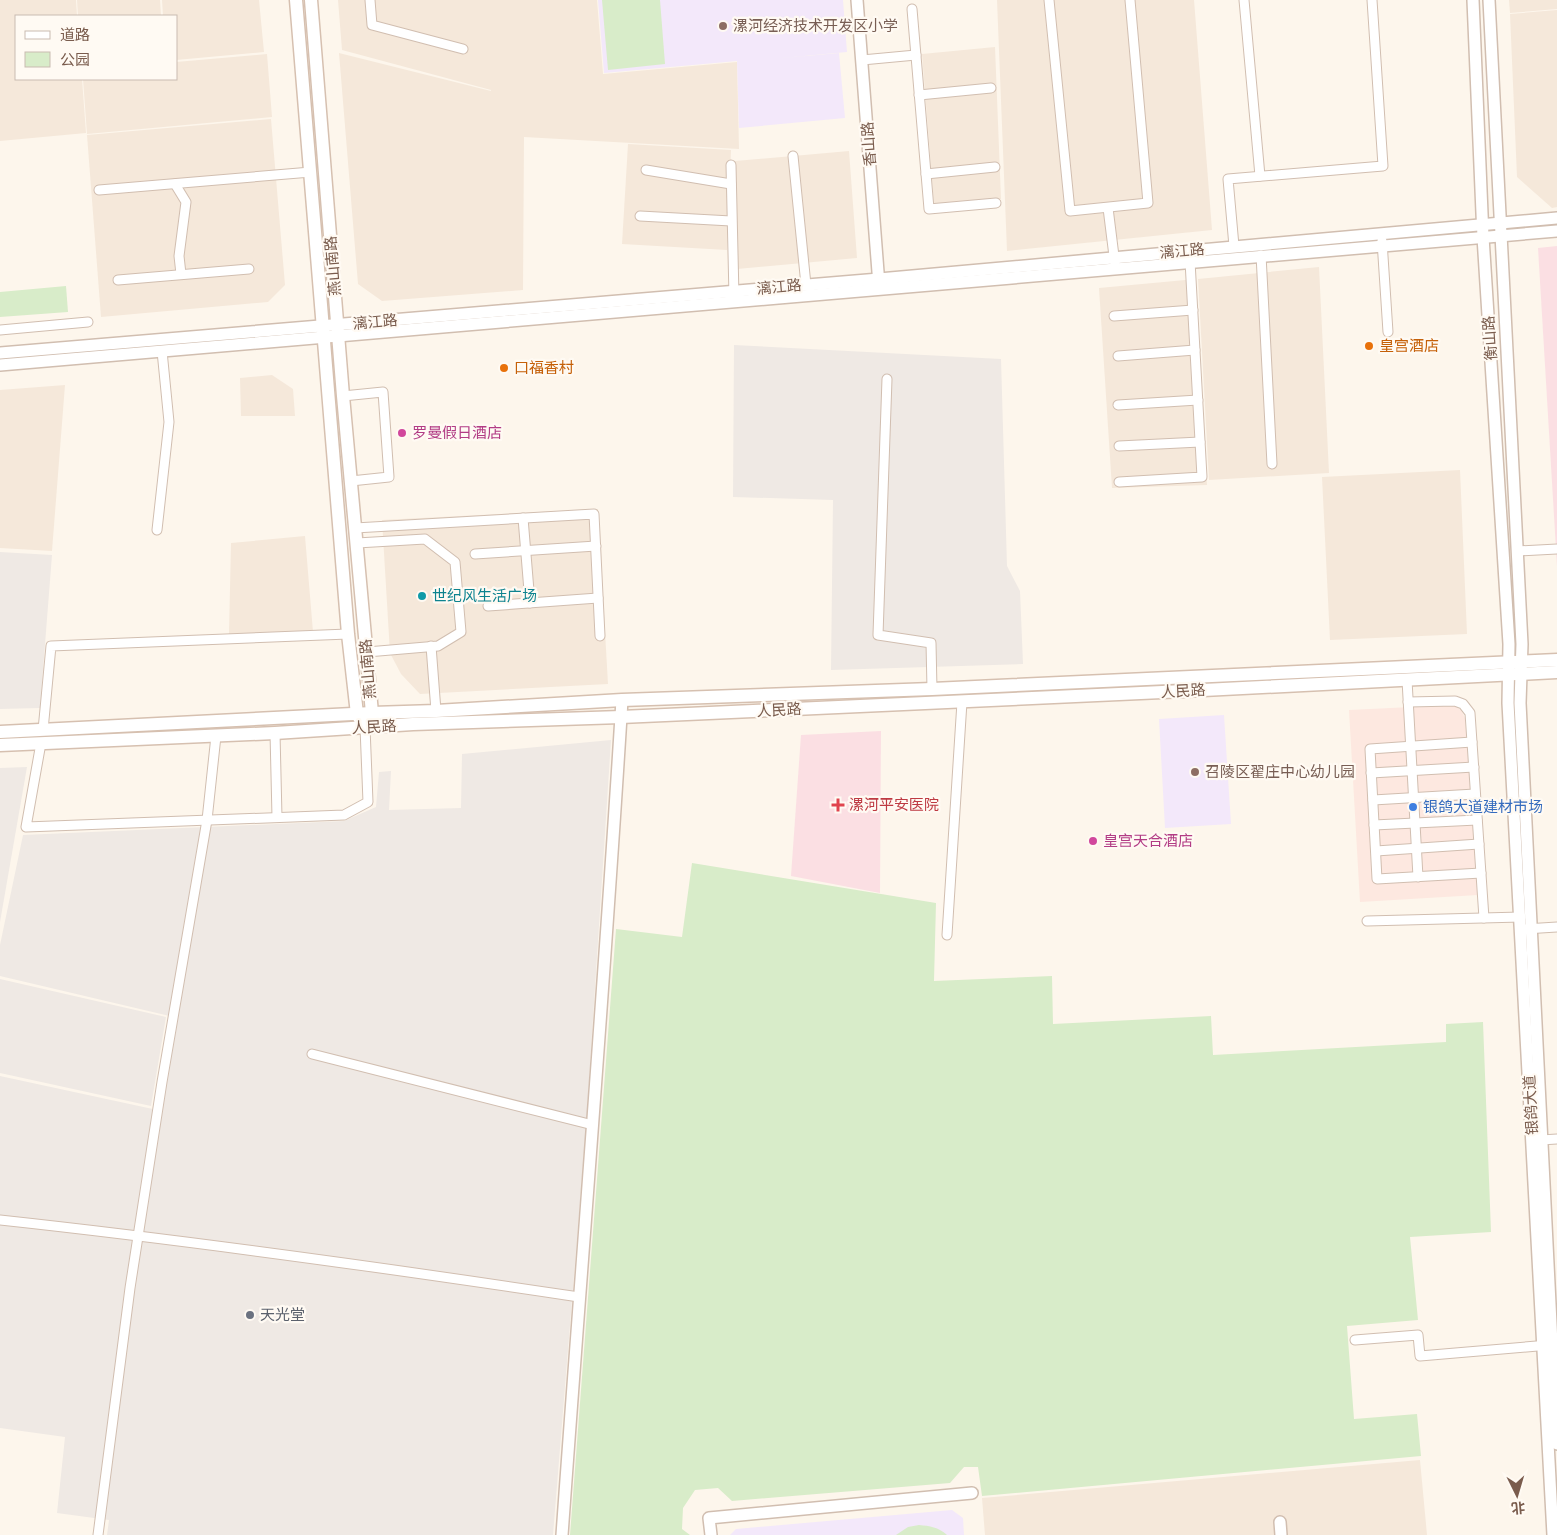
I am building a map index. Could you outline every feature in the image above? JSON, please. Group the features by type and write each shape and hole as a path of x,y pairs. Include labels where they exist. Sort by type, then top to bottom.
{"main road":[{"name":"燕山南路","path":"296,0 348,634 357,714 365,727"},
{"name":"燕山南路","path":"312,0 343,396 372,713 365,727"},
{"path":"302,70 317,69"},
{"path":"311,172 325,171"},
{"path":"336,491 352,485"},
{"name":"人民路","path":"0,732 622,700 932,689 1557,660"},
{"name":"人民路","path":"0,745 216,736 365,727 962,702 1557,672"}],"street":[{"path":"370,0 372,25 464,49"},
{"name":"香山路","path":"857,0 879,284"},
{"path":"1049,0 1070,211 1148,203 1130,0"},
{"path":"1244,0 1260,176"},
{"path":"1234,246 1228,179 1383,166 1372,0"},
{"name":"衡山路","path":"1473,0 1483,224 1508,662 1515,675"},
{"name":"衡山路","path":"1489,0 1522,661 1515,675"},
{"path":"912,9 929,209 996,203"},
{"path":"862,60 916,55"},
{"path":"919,95 991,88"},
{"path":"793,156 806,285"},
{"path":"731,165 734,297"},
{"path":"926,174 995,167"},
{"path":"646,170 731,184"},
{"path":"99,190 311,172"},
{"path":"175,184 186,202 179,256 181,274"},
{"path":"1108,208 1115,262"},
{"path":"640,216 731,221"},
{"name":"漓江路","path":"0,353 338,331 734,297 1115,262 1234,246 1557,218"},
{"name":"漓江路","path":"1115,262 1190,261 1557,231"},
{"path":"1381,233 1388,332"},
{"path":"1262,255 1272,464"},
{"path":"1119,482 1202,477 1190,261"},
{"path":"118,280 249,269"},
{"name":"漓江路","path":"734,297 806,285 879,284"},
{"path":"1114,316 1193,310"},
{"path":"0,330 88,322"},
{"name":"漓江路","path":"0,365 162,351 322,332"},
{"path":"0,346 0,353"},
{"path":"1118,356 1195,350"},
{"path":"157,530 168,422 162,351"},
{"path":"886,378 878,635 930,643 932,689"},
{"path":"343,396 383,392 389,477 352,485"},
{"path":"1118,405 1198,400"},
{"path":"1119,446 1200,442"},
{"path":"355,528 594,514 600,636"},
{"path":"523,518 530,603"},
{"path":"357,543 425,539 455,562 461,632 438,646 367,652"},
{"path":"475,554 596,546"},
{"path":"1517,551 1557,550"},
{"path":"488,606 598,598"},
{"path":"42,730 51,646 348,634"},
{"path":"431,646 436,711"},
{"name":"银鸽大道","path":"1515,675 1508,703 1520,917 1526,929 1541,1140 1551,1345 1553,1535"},
{"name":"银鸽大道","path":"1515,675 1520,703 1526,929 1557,1444"},
{"path":"1407,680 1418,877"},
{"path":"562,1535 593,1125 622,700"},
{"path":"1408,702 1455,701 1463,704 1470,713 1484,918"},
{"path":"947,935 962,702"},
{"path":"40,743 26,827 344,814 368,802 365,727"},
{"path":"275,733 277,817"},
{"path":"98,1535 138,1235 207,820 216,736"},
{"path":"1472,742 1370,749 1377,879 1481,873"},
{"path":"1371,773 1474,767"},
{"path":"1373,800 1475,794"},
{"path":"1374,825 1477,820"},
{"path":"1376,850 1479,844"},
{"path":"1367,921 1520,917"},
{"path":"1526,929 1557,928"},
{"path":"312,1054 593,1125"},
{"path":"1541,1140 1557,1139"},
{"path":"0,1220 138,1235 329,1260 579,1297"},
{"path":"1355,1340 1418,1335 1420,1356 1551,1345"},
{"path":"711,1535 709,1518 972,1493"},
{"path":"1280,1522 1281,1535"}],"shaded area":[{"path":"0,0 76,0 77,15 15,15 15,80 82,80 86,133 0,141"},
{"path":"77,0 160,0 161,15 78,15"},
{"path":"162,0 259,0 264,52 178,60 178,15 163,15"},
{"path":"338,0 597,0 603,74 737,62 739,149 524,137 523,290 382,301 358,284 339,53 491,90 342,50"},
{"name":"漯河经济技术开发区小学","path":"598,0 843,0 847,52 772,59 839,53 845,118 739,128 737,61 604,73"},
{"path":"997,0 1194,0 1212,230 1007,251"},
{"path":"1509,0 1557,0 1557,9 1510,13"},
{"path":"1557,10 1557,207 1552,208 1517,177 1510,14"},
{"path":"995,47 1001,199 934,205 922,54"},
{"path":"267,54 272,117 87,134 83,80 178,80 178,62"},
{"path":"271,119 285,285 268,302 101,317 87,135"},
{"path":"628,144 731,150 727,250 622,244"},
{"path":"849,151 857,258 737,269 735,161"},
{"path":"1557,246 1557,566 1538,248"},
{"path":"1319,267 1329,473 1209,480 1198,279"},
{"path":"1196,279 1207,485 1112,488 1099,288"},
{"path":"734,345 1001,359 1007,566 1020,591 1023,664 831,670 833,500 733,497"},
{"path":"272,375 293,389 295,416 241,416 240,378"},
{"path":"65,385 52,551 0,548 0,390"},
{"path":"1460,470 1467,634 1330,640 1322,477"},
{"path":"598,509 608,684 420,694 401,674 390,653 382,520"},
{"path":"305,536 313,632 229,634 231,543"},
{"path":"0,552 52,555 40,708 0,709"},
{"name":"银鸽大道建材市场","path":"1453,705 1461,710 1465,718 1478,895 1360,902 1349,710"},
{"name":"召陵区翟庄中心幼儿园","path":"1224,715 1231,824 1165,828 1159,719"},
{"name":"漯河平安医院","path":"881,731 880,893 791,876 801,735"},
{"path":"611,740 586,1127 553,1535 107,1535 109,1520 57,1513 65,1437 0,1428 0,1076 162,1111 178,1018 0,976 0,945 23,835 344,821 376,807 379,772 391,771 389,810 461,808 462,754"},
{"path":"27,767 0,922 0,768"},
{"path":"0,979 166,1017 151,1106 0,1073"},
{"path":"1420,1460 1427,1535 985,1535 982,1498"},
{"path":"952,1510 963,1518 964,1535 730,1535 736,1529"}],"green space":[{"path":"602,0 660,0 665,64 608,70"},
{"path":"66,286 68,312 0,317 0,292"},
{"path":"692,863 936,903 934,981 1052,976 1053,1024 1211,1016 1213,1055 1446,1042 1446,1024 1483,1022 1491,1232 1410,1237 1418,1320 1347,1326 1354,1419 1417,1414 1421,1456 982,1496 978,1467 964,1467 950,1483 732,1501 718,1488 695,1490 683,1508 682,1529 690,1535 570,1535 616,929 682,937"},
{"path":"919,1525 934,1527 947,1535 896,1535 908,1527"}],"place":[{"name":"漯河经济技术开发区小学","path":"723,26"},
{"name":"皇宫酒店","path":"1369,346"},
{"name":"口福香村","path":"504,368"},
{"name":"罗曼假日酒店","path":"402,433"},
{"name":"世纪风生活广场","path":"422,596"},
{"name":"召陵区翟庄中心幼儿园","path":"1195,772"},
{"name":"漯河平安医院","path":"838,805"},
{"name":"银鸽大道建材市场","path":"1413,807"},
{"name":"皇宫天合酒店","path":"1093,841"},
{"name":"天光堂","path":"250,1315"}]}
